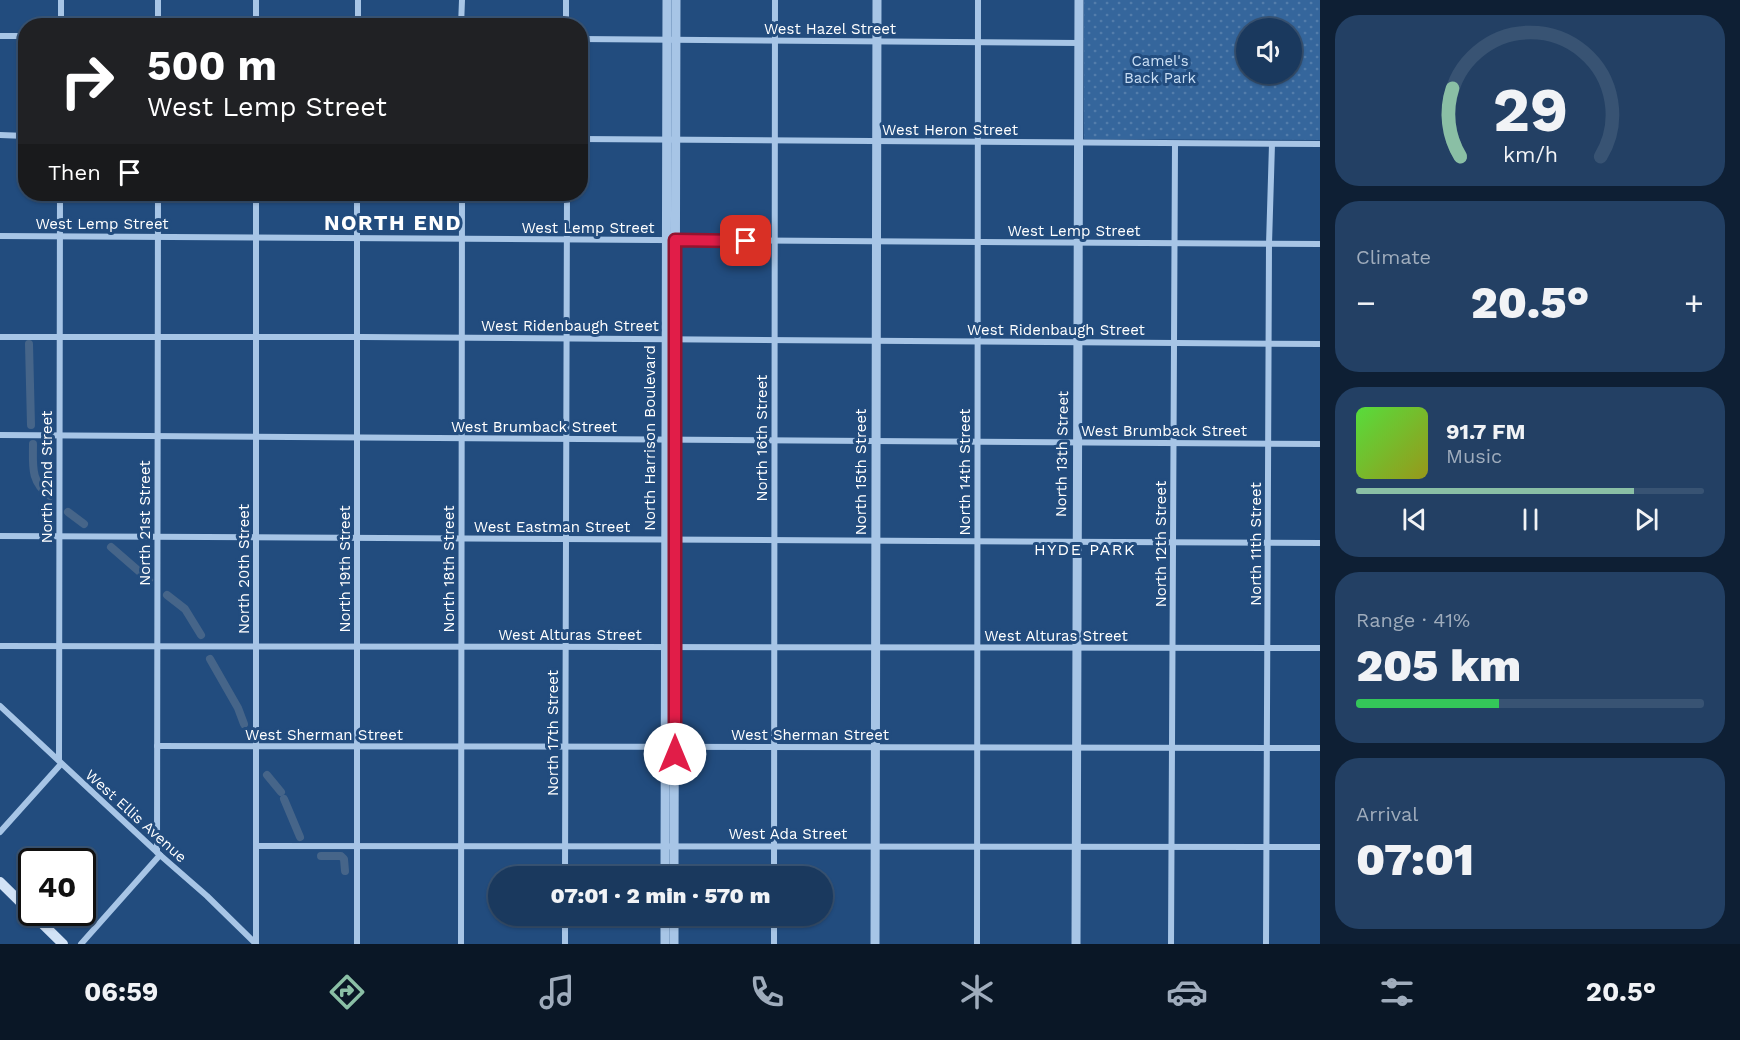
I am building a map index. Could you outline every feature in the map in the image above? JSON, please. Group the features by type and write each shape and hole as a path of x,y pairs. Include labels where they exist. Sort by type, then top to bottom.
{"main road":[{"path":"0,882 63,944"}],"street":[{"path":"61,0 61,18"},
{"path":"158,0 158,18"},
{"path":"256,0 256,18"},
{"path":"358,0 358,18"},
{"path":"461,18 462,0"},
{"path":"566,0 566,18"},
{"name":"North Harrison Boulevard","path":"667,0 671,40 670,846 673,866"},
{"name":"North Harrison Boulevard","path":"671,40 676,0"},
{"name":"North 16th Street","path":"774,866 775,0"},
{"name":"North 15th Street","path":"875,944 877,0"},
{"name":"North 14th Street","path":"977,944 978,0"},
{"name":"North 13th Street","path":"1076,944 1079,0"},
{"path":"0,36 18,36"},
{"name":"West Hazel Street","path":"588,39 1079,43"},
{"path":"0,135 18,136"},
{"name":"West Heron Street","path":"588,139 1320,144"},
{"name":"North 12th Street","path":"1171,944 1175,144"},
{"name":"North 11th Street","path":"1266,944 1269,244 1272,144"},
{"name":"North 22nd Street","path":"60,201 60,762"},
{"name":"North 21st Street","path":"158,201 158,854"},
{"name":"North 20th Street","path":"256,201 256,944"},
{"name":"North 19th Street","path":"357,201 357,944"},
{"name":"North 18th Street","path":"461,944 462,201"},
{"name":"North 17th Street","path":"565,866 567,201"},
{"name":"West Lemp Street","path":"0,236 1320,244"},
{"name":"West Ridenbaugh Street","path":"0,337 358,337 1320,344"},
{"name":"West Brumback Street","path":"0,435 1320,444"},
{"name":"West Eastman Street","path":"0,536 1320,543"},
{"name":"West Alturas Street","path":"0,646 1320,648"},
{"name":"West Ellis Avenue","path":"0,706 256,944"},
{"name":"West Sherman Street","path":"157,746 1320,748"},
{"path":"0,832 60,762"},
{"name":"West Ada Street","path":"256,846 1320,847"},
{"name":"North Harrison Boulevard","path":"667,866 670,846"},
{"path":"81,944 158,854"},
{"path":"565,926 565,944"},
{"path":"665,926 665,944"},
{"path":"674,926 674,944"},
{"path":"774,926 774,944"}],"green space":[{"name":"Camel's Back Park","path":"1084,0 1320,0 1320,140 1084,139"}],"waterway":[{"path":"29,344 31,425"},
{"path":"33,444 34,473 39,485 50,496"},
{"path":"68,512 84,524"},
{"path":"111,547 149,580"},
{"path":"167,595 185,609 201,635"},
{"path":"210,659 238,708 244,724"},
{"path":"267,775 281,792"},
{"path":"284,799 300,837"},
{"path":"321,856 341,856 344,859 345,871"}],"district":[{"name":"NORTH END","path":"393,222"},
{"name":"HYDE PARK","path":"1085,549"}],"route":[{"path":"675,754 675,240 746,241"}]}
